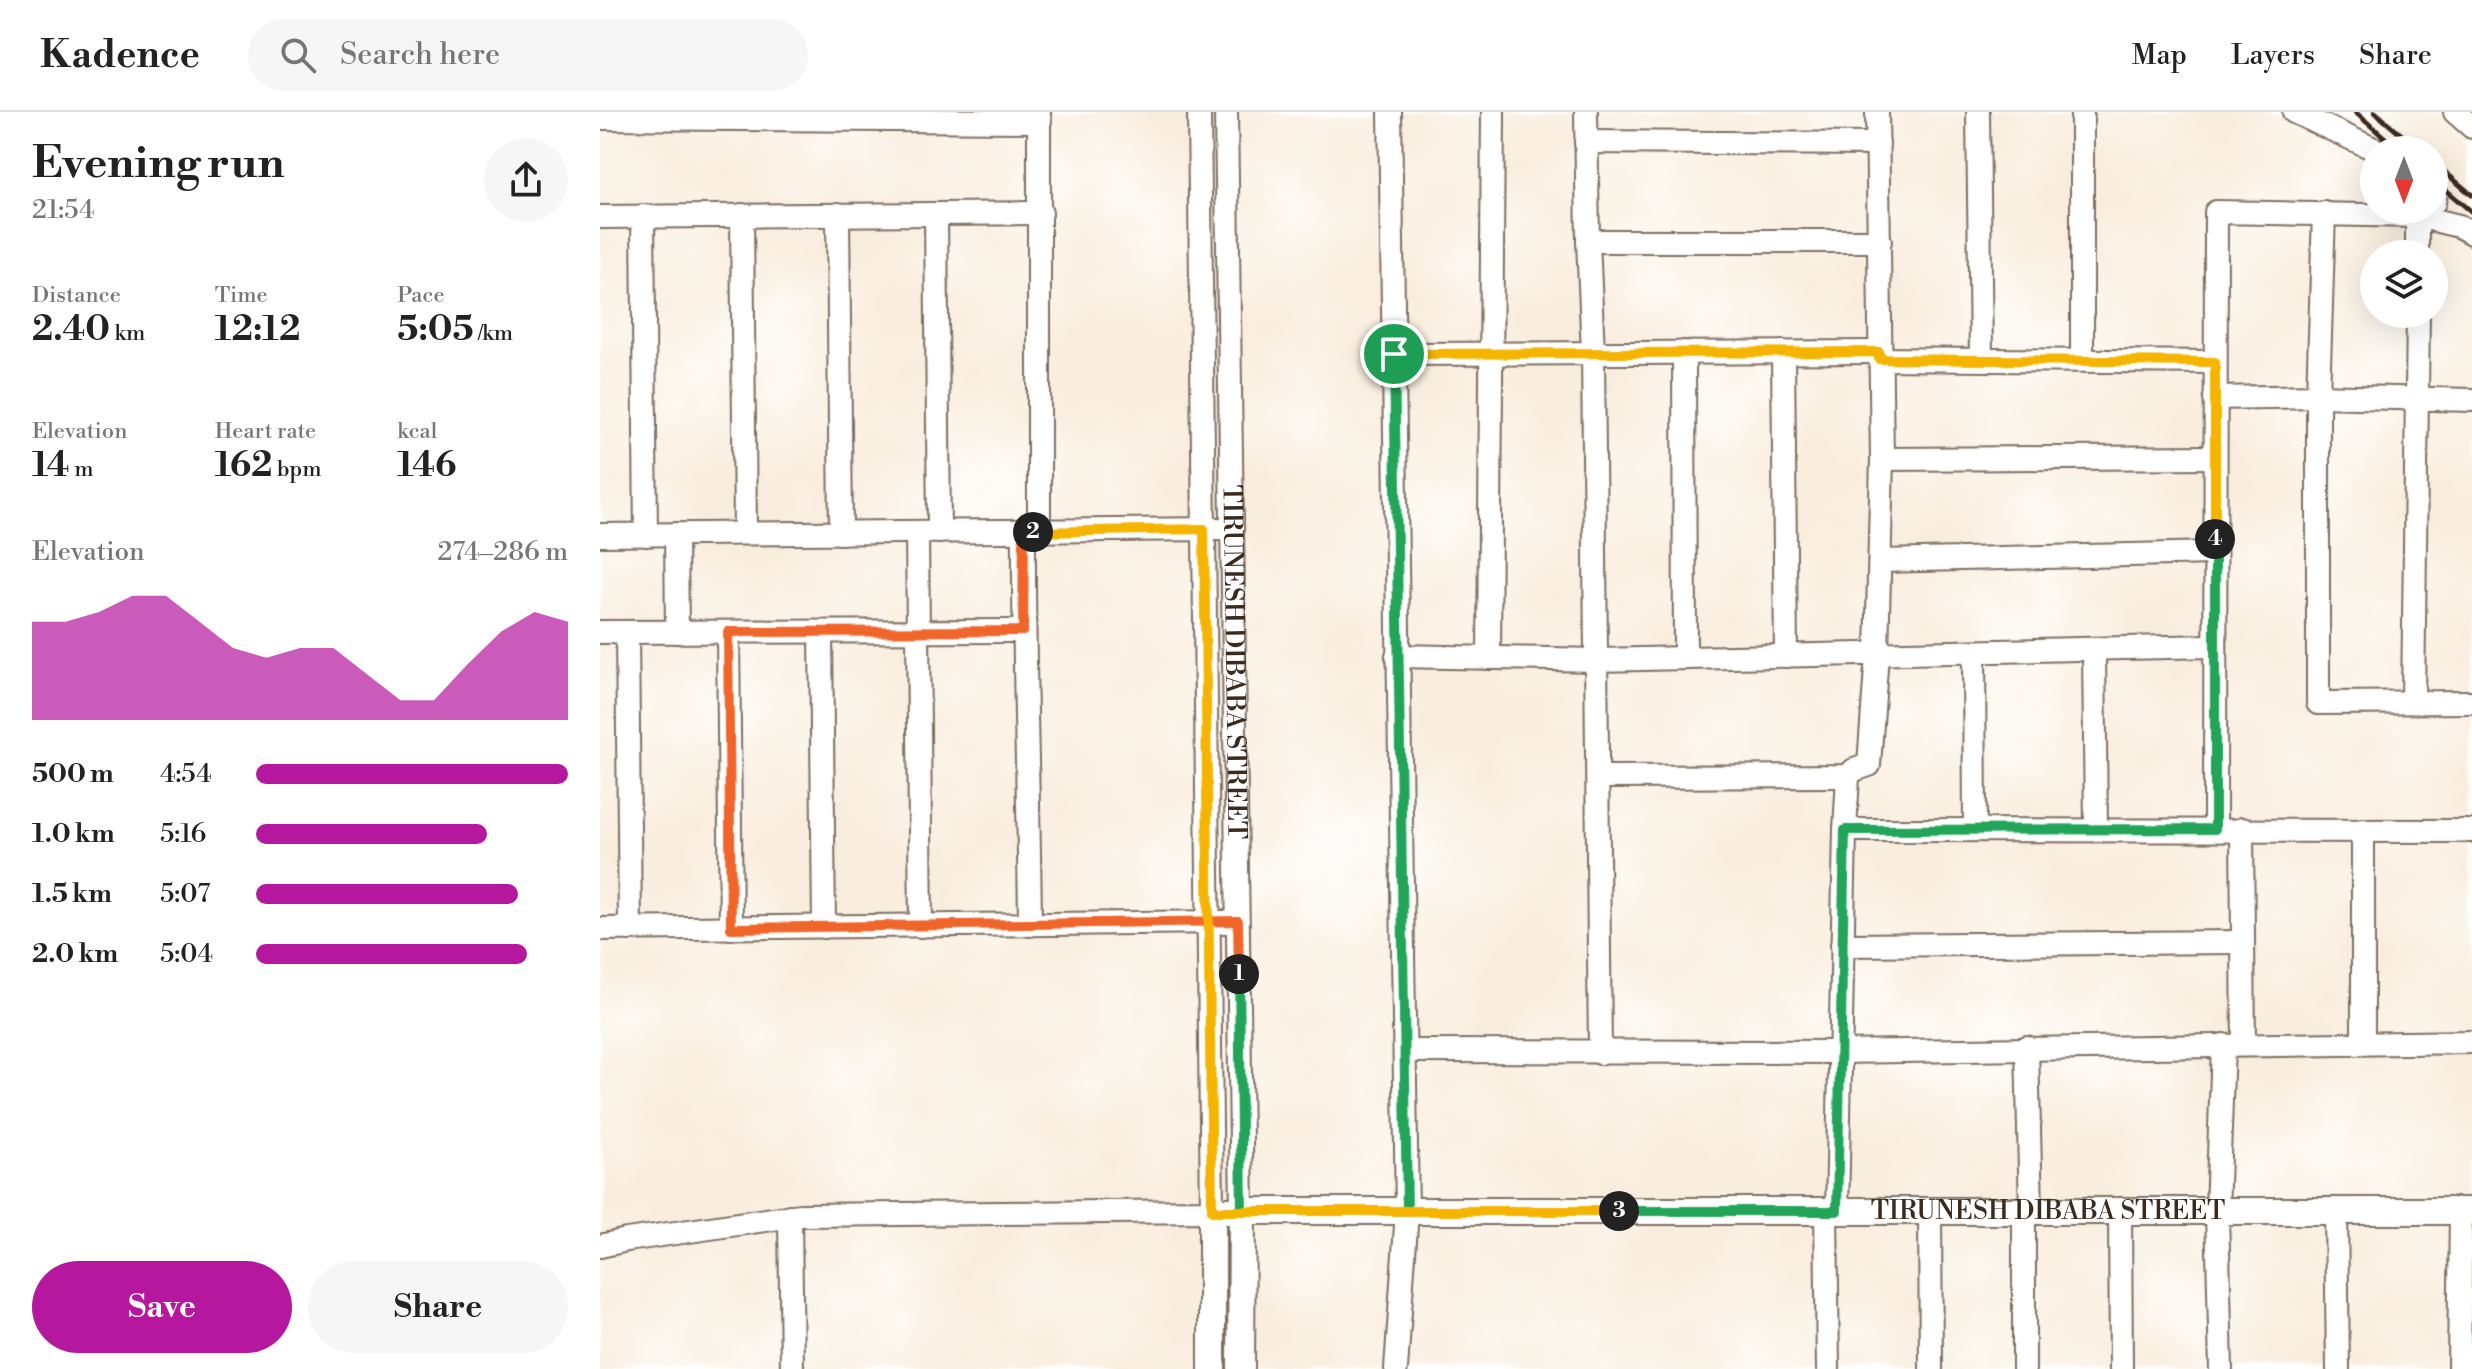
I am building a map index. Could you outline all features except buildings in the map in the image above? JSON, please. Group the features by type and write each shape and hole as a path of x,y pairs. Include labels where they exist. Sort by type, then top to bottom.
{"main road":[{"name":"TIRUNESH DIBABA STREET","path":"1212,1369 1212,1211 2466,1211"},
{"name":"TIRUNESH DIBABA STREET","path":"1241,1369 1242,1211"}],"street":[{"name":"TIRUNESH DIBABA STREET","path":"1199,112 1212,1211"},
{"name":"TIRUNESH DIBABA STREET","path":"1226,112 1242,1211"},
{"path":"1390,112 1407,1211 1396,1369"},
{"path":"1489,658 1493,112"},
{"path":"1586,112 1593,353 1600,1053"},
{"path":"1828,1369 1848,776 1854,770 1869,765 1877,654 1882,459 1877,112"},
{"path":"1978,112 1981,358"},
{"path":"2082,112 2082,359"},
{"path":"2455,112 2472,127"},
{"path":"2303,113 2360,142"},
{"path":"600,118 1040,117 1041,213 1032,532 1023,631 1030,925"},
{"path":"1586,142 1878,144"},
{"path":"2215,829 2216,212 2360,213"},
{"path":"600,217 1041,213"},
{"path":"2324,213 2318,396 2318,703 2472,702"},
{"path":"838,214 841,533"},
{"path":"921,926 918,632 928,532 936,214"},
{"path":"742,215 745,533"},
{"path":"643,216 646,535"},
{"path":"2448,221 2472,233"},
{"path":"1588,241 1880,241"},
{"path":"2413,702 2418,328"},
{"path":"1684,352 1685,657"},
{"path":"1394,354 1783,352 2215,362"},
{"path":"1783,352 1786,656"},
{"path":"2215,398 2318,396 2472,400"},
{"path":"1882,459 2215,457"},
{"path":"600,535 1233,529"},
{"path":"676,534 677,632"},
{"path":"1880,561 2215,553"},
{"path":"600,632 1023,631"},
{"path":"627,632 630,929"},
{"path":"728,632 731,928"},
{"path":"821,632 824,927"},
{"path":"1397,656 1597,660 2214,646"},
{"path":"2094,649 2096,829"},
{"path":"1974,652 1975,829"},
{"path":"1598,777 1848,776"},
{"path":"2221,1369 2217,1211 2243,942 2242,829"},
{"path":"1845,830 2472,831"},
{"path":"2363,830 2363,1043"},
{"path":"600,929 1238,921"},
{"path":"1842,945 2243,942"},
{"path":"1406,1051 1840,1052 2472,1042"},
{"path":"2024,1369 2027,1047"},
{"path":"600,1246 790,1216 1212,1211"},
{"path":"1930,1211 1931,1369"},
{"path":"2120,1211 2121,1369"},
{"path":"2336,1211 2338,1369"},
{"path":"2459,1369 2466,1211"},
{"path":"790,1216 792,1369"}],"railway":[{"path":"2355,112 2383,136"},
{"path":"2375,112 2403,136"},
{"path":"2448,175 2472,195"},
{"path":"2448,192 2472,212"}],"route":[{"path":"1394,354 1397,656 1406,1051 1407,1211 1325,1211 1242,1211 1238,921 1210,923 731,928 728,632 1023,631 1024,532 1204,529 1210,923 1212,1211 1837,1211 1845,830 2215,829 2215,362 1879,359 1879,352 1394,354"}]}
